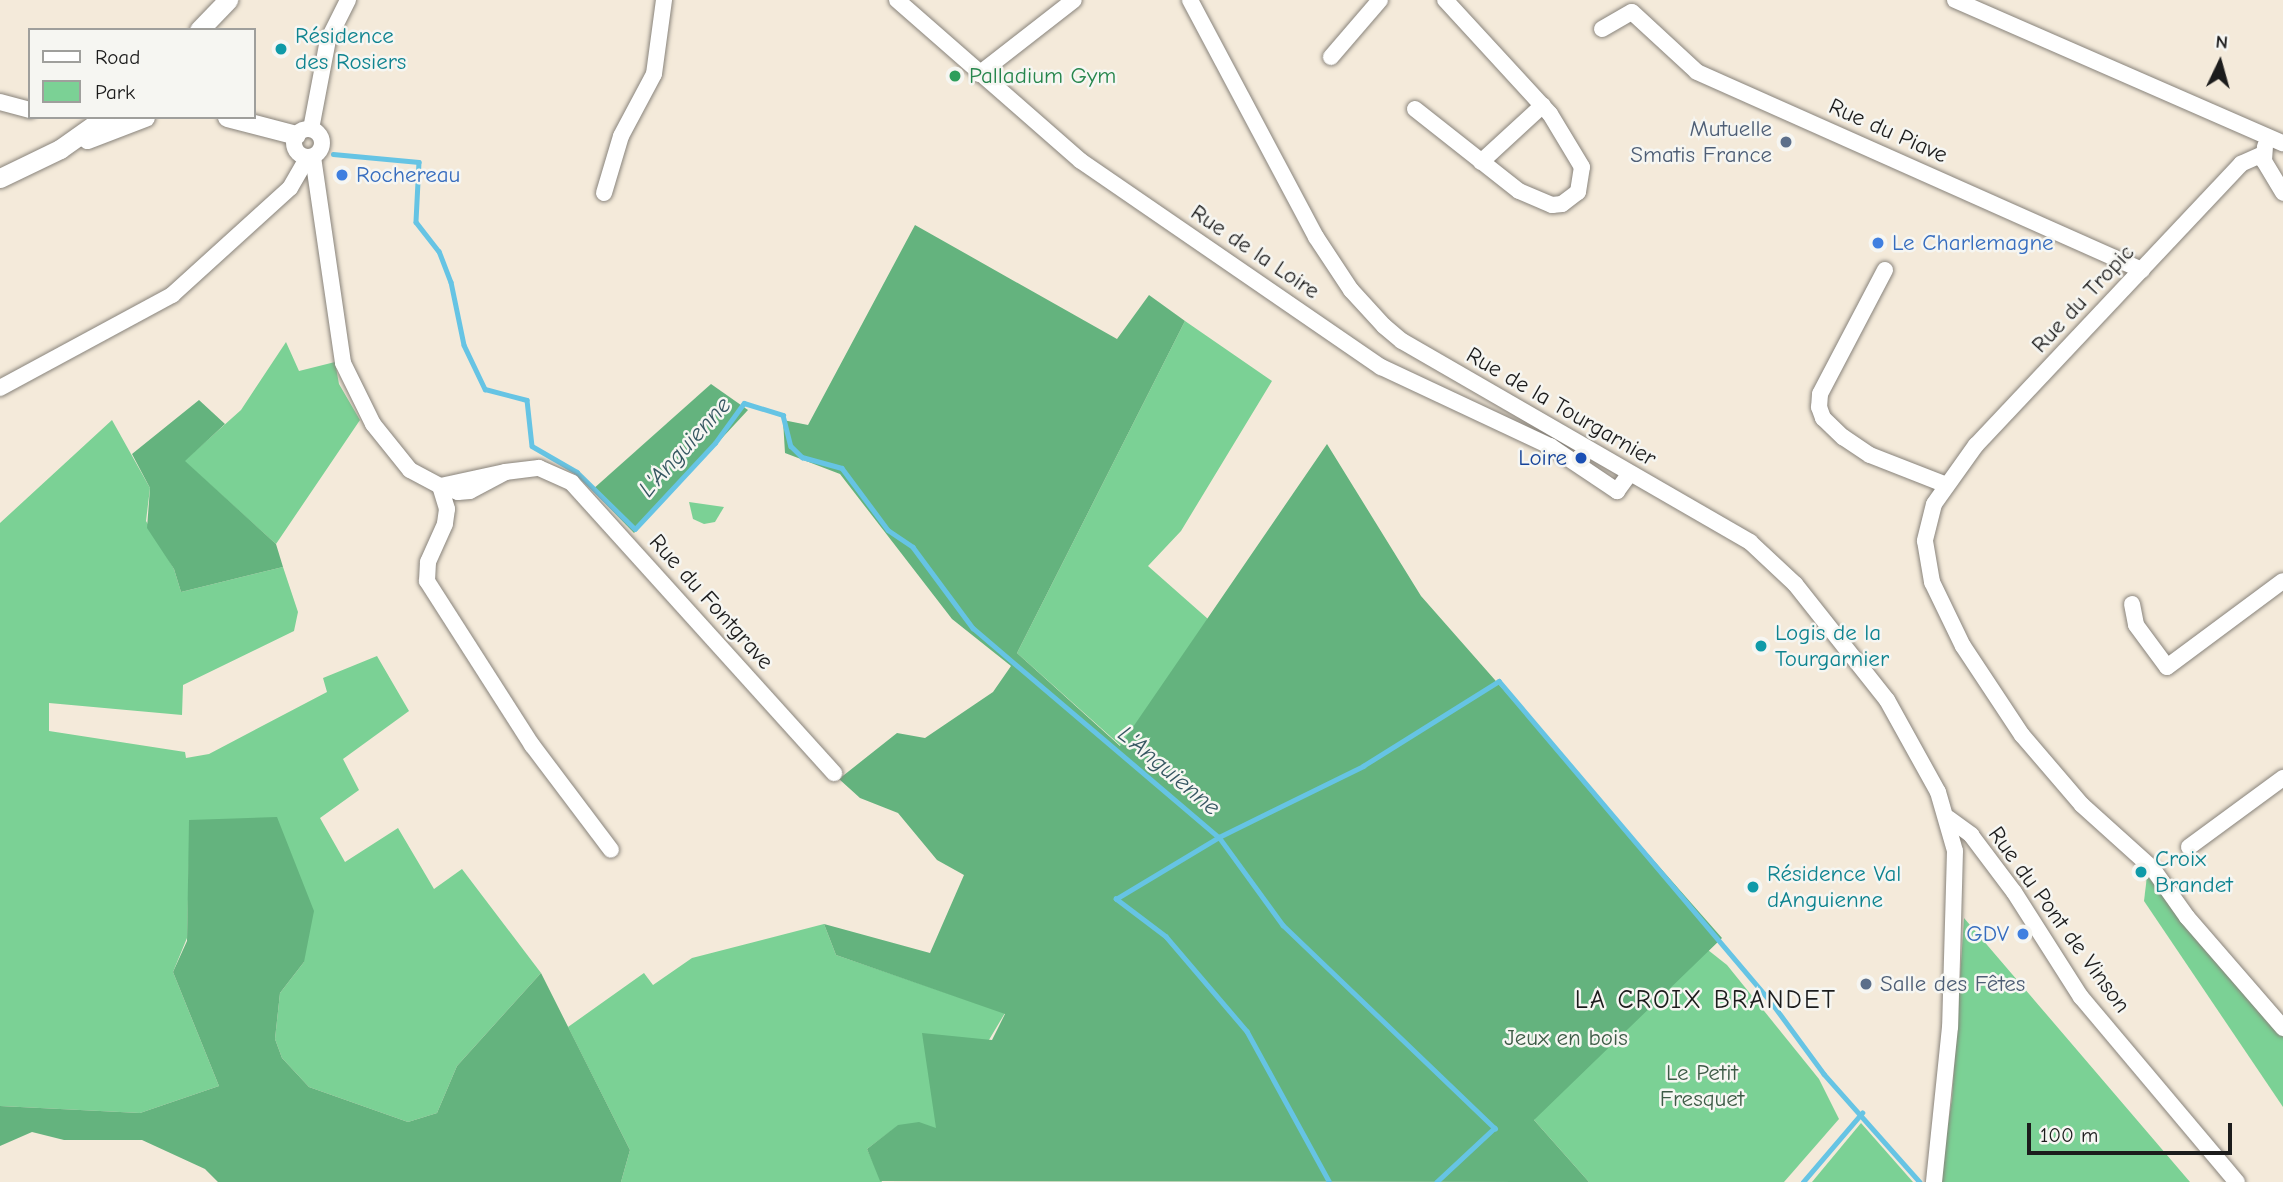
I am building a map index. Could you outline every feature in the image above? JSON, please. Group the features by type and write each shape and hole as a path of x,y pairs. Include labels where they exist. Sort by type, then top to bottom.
{"main road":[{"path":"200,28 228,0"},
{"path":"211,28 234,0"},
{"path":"219,28 240,0"},
{"path":"0,167 85,119"},
{"path":"60,149 102,119"},
{"path":"0,178 60,149 140,119"},
{"path":"232,119 305,146"}],"street":[{"path":"0,388 172,295 285,191 305,146 328,40 348,0"},
{"path":"604,193 621,136 654,74 664,0"},
{"name":"Rue de la Loire","path":"897,0 1081,161 1381,367 1550,446 1561,457 1617,491 1630,473"},
{"path":"979,74 1073,0"},
{"name":"Rue de la Tourgarnier","path":"1189,0 1304,214 1351,290 1402,341 1614,464 1731,528 1795,584 1887,700 1948,818"},
{"path":"1331,57 1380,0"},
{"path":"1415,109 1519,191 1552,205 1572,199 1583,181 1582,167 1543,105 1445,0"},
{"path":"1955,0 2276,140 2263,154 2283,193"},
{"path":"1602,29 1633,6"},
{"name":"Rue du Piave","path":"1633,6 1698,72 2142,270"},
{"path":"0,102 28,109"},
{"path":"1481,162 1543,105"},
{"name":"Rue du Fontgrave","path":"305,146 321,204 343,363 350,385 373,424 410,470 440,486 470,491 505,472 539,468 572,483 834,773"},
{"name":"Rue du Tropic","path":"1944,484 2241,164 2263,154"},
{"path":"285,191 321,204"},
{"path":"1885,270 1820,394 1819,407 1823,418 1843,437 1870,454 1944,484 1928,523 1926,559 1933,582 1980,678 2059,780 2153,869 2187,917 2283,1028"},
{"path":"1603,481 1614,464"},
{"path":"440,486 447,509 445,524 428,562 427,581 532,745 611,850"},
{"path":"2132,604 2136,625 2166,667 2283,581"},
{"path":"2189,847 2283,778"},
{"path":"1934,1182 1950,1027 1955,916 1956,872 1948,818"},
{"name":"Rue du Pont de Vinson","path":"1948,818 1962,825 2014,892 2081,997 2237,1182"}],"green space":[{"name":"Jeux en bois","path":"915,225 1117,339 1149,295 1185,321 1017,653 1120,746 1327,444 1421,596 1722,938 1534,1120 1589,1182 880,1181 867,1149 898,1125 919,1122 936,1128 922,1033 992,1040 1005,1014 836,955 824,924 930,953 964,875 937,860 898,813 860,798 839,779 897,733 925,738 993,692 1011,666 952,619 840,474 785,453 783,420 808,425"},
{"path":"1185,321 1272,381 1181,531 1148,566 1208,619 1121,746 1017,653"},
{"path":"286,342 299,371 335,362 339,384 360,420 276,544 184,461 241,410"},
{"path":"711,384 748,410 634,533 592,490"},
{"path":"199,400 225,424 185,461 276,544 283,567 181,592 174,569 147,528 150,488 132,454"},
{"path":"112,420 150,488 146,521 174,569 181,592 283,567 298,612 294,631 183,685 182,715 49,703 49,731 185,752 186,758 209,754 327,692 323,678 377,656 409,711 343,759 359,790 320,818 345,862 398,828 434,889 462,869 541,973 457,1066 437,1113 408,1122 309,1087 282,1058 275,1039 280,993 304,962 190,820 187,938 173,972 219,1086 140,1113 0,1106 0,523"},
{"path":"689,502 724,507 715,522 704,524 693,519"},
{"path":"277,817 314,911 304,962 280,993 275,1039 282,1058 309,1087 408,1122 437,1113 457,1066 541,973 630,1150 621,1182 218,1182 205,1169 142,1140 64,1140 32,1132 0,1146 0,1106 140,1113 219,1086 173,972 187,941 189,820"},
{"path":"2147,876 2283,1037 2283,1107 2144,901"},
{"path":"1964,918 2190,1182 1939,1182 1952,1099"},
{"path":"824,924 836,955 1005,1013 936,1129 899,1125 867,1149 882,1182 621,1182 630,1150 568,1027 644,973 653,985 692,958"},
{"name":"Le Petit Fresquet","path":"1708,950 1727,965 1819,1079 1839,1119 1784,1182 1589,1182 1534,1120 1587,977"},
{"path":"1861,1123 1913,1182 1812,1182"}],"waterway":[{"name":"L'Anguienne","path":"333,154 419,162 416,222 439,251 451,282 464,345 485,389 527,400 532,446 577,472 635,529 715,443 744,403 783,415 791,446 802,457 842,468 888,530 913,547 973,628 1219,837 1363,766 1499,681 1769,999 1824,1074 1920,1182"},
{"name":"L'Anguienne","path":"1329,1182 1247,1032 1166,937 1116,899 1219,837 1283,925 1495,1128 1437,1182"},
{"name":"L'Anguienne","path":"1803,1182 1862,1113"}],"place":[{"name":"Résidence des Rosiers","path":"281,49"},
{"name":"Palladium Gym","path":"955,76"},
{"name":"Mutuelle Smatis France","path":"1786,142"},
{"name":"Rochereau","path":"342,175"},
{"name":"Le Charlemagne","path":"1878,243"},
{"name":"Loire","path":"1581,458"},
{"name":"Logis de la Tourgarnier","path":"1761,646"},
{"name":"Croix Brandet","path":"2141,872"},
{"name":"Résidence Val dAnguienne","path":"1753,887"},
{"name":"GDV","path":"2023,934"},
{"name":"Salle des Fêtes","path":"1866,984"}],"district":[{"name":"LA CROIX BRANDET","path":"1706,1001"}]}
